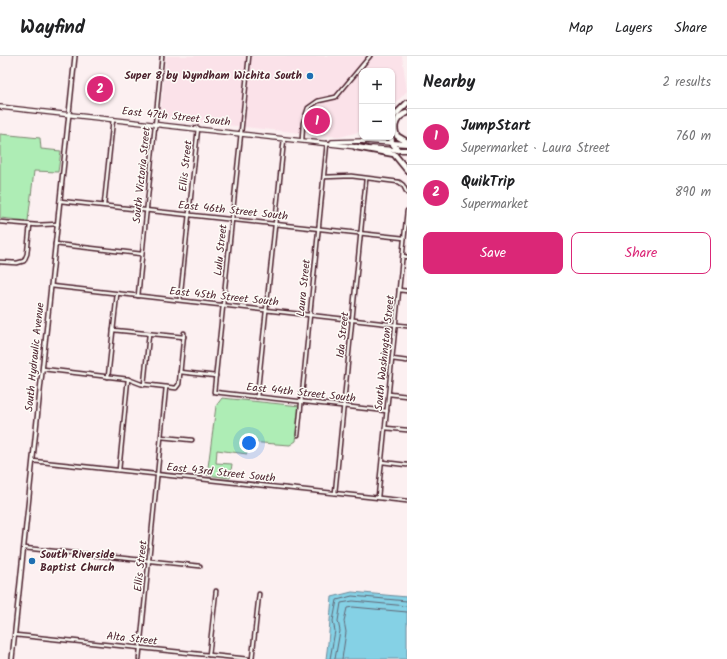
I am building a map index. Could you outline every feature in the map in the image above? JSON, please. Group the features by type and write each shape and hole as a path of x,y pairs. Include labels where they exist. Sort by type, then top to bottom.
{"highway":[{"path":"395,115 407,103"},
{"path":"407,113 398,119 394,128 397,136 407,143"},
{"path":"364,141 368,140"},
{"path":"392,140 392,143 398,150"},
{"path":"356,147 394,154 407,170"}],"main road":[{"name":"East 47th Street South","path":"0,107 327,142 356,147 407,150"},
{"name":"East 47th Street South","path":"327,142 364,141 407,143"}],"street":[{"name":"South Hydraulic Avenue","path":"12,659 75,56"},
{"name":"South Victoria Street","path":"138,296 162,56"},
{"name":"Lulu Street","path":"214,392 249,56"},
{"path":"302,140 303,123 308,108 318,101 336,97 370,56"},
{"path":"104,206 113,119"},
{"name":"Ellis Street","path":"180,300 198,128"},
{"path":"257,397 284,138"},
{"name":"Laura Street","path":"298,435 327,142"},
{"path":"324,177 351,176 399,182 403,184 407,193"},
{"name":"Ida Street","path":"335,493 366,179"},
{"name":"East 46th Street South","path":"60,201 404,238"},
{"name":"South Washington Street","path":"378,498 407,211"},
{"path":"0,222 30,225 58,224"},
{"path":"0,262 20,263 24,261 27,254 30,225"},
{"path":"55,244 142,254"},
{"name":"East 45th Street South","path":"51,286 407,326"},
{"path":"399,290 407,291"},
{"path":"108,377 117,294"},
{"path":"113,330 184,337"},
{"path":"144,385 149,333"},
{"path":"43,369 128,379 144,385 176,388 179,384 184,333"},
{"path":"392,359 407,361"},
{"path":"180,372 216,376"},
{"path":"119,470 128,379"},
{"name":"Ellis Street","path":"139,659 159,474 166,388"},
{"name":"East 44th Street South","path":"214,392 344,405 387,411"},
{"path":"389,394 407,396"},
{"path":"385,428 407,430"},
{"path":"161,437 192,440"},
{"name":"East 43rd Street South","path":"33,461 407,501"},
{"path":"382,462 407,465"},
{"path":"24,548 200,566"},
{"path":"209,655 216,590"},
{"path":"252,659 259,594"},
{"name":"Alta Street","path":"15,635 248,659"}],"shaded area":[{"path":"166,56 402,56 407,91 395,104 395,68 359,68 359,132 340,137 160,118"}],"green space":[{"path":"0,134 40,138 41,149 61,151 58,172 34,171 28,221 0,218"},
{"path":"222,398 300,406 296,441 290,445 248,442 247,454 217,450 216,463 232,464 230,478 207,475 216,406"}],"water":[{"path":"352,592 407,597 407,659 326,659 332,597"}],"place":[{"name":"Super 8 by Wyndham Wichita South","path":"310,76"},
{"name":"QuikTrip","path":"100,89"},
{"name":"JumpStart","path":"317,121"},
{"name":"South Riverside Baptist Church","path":"32,561"}]}
